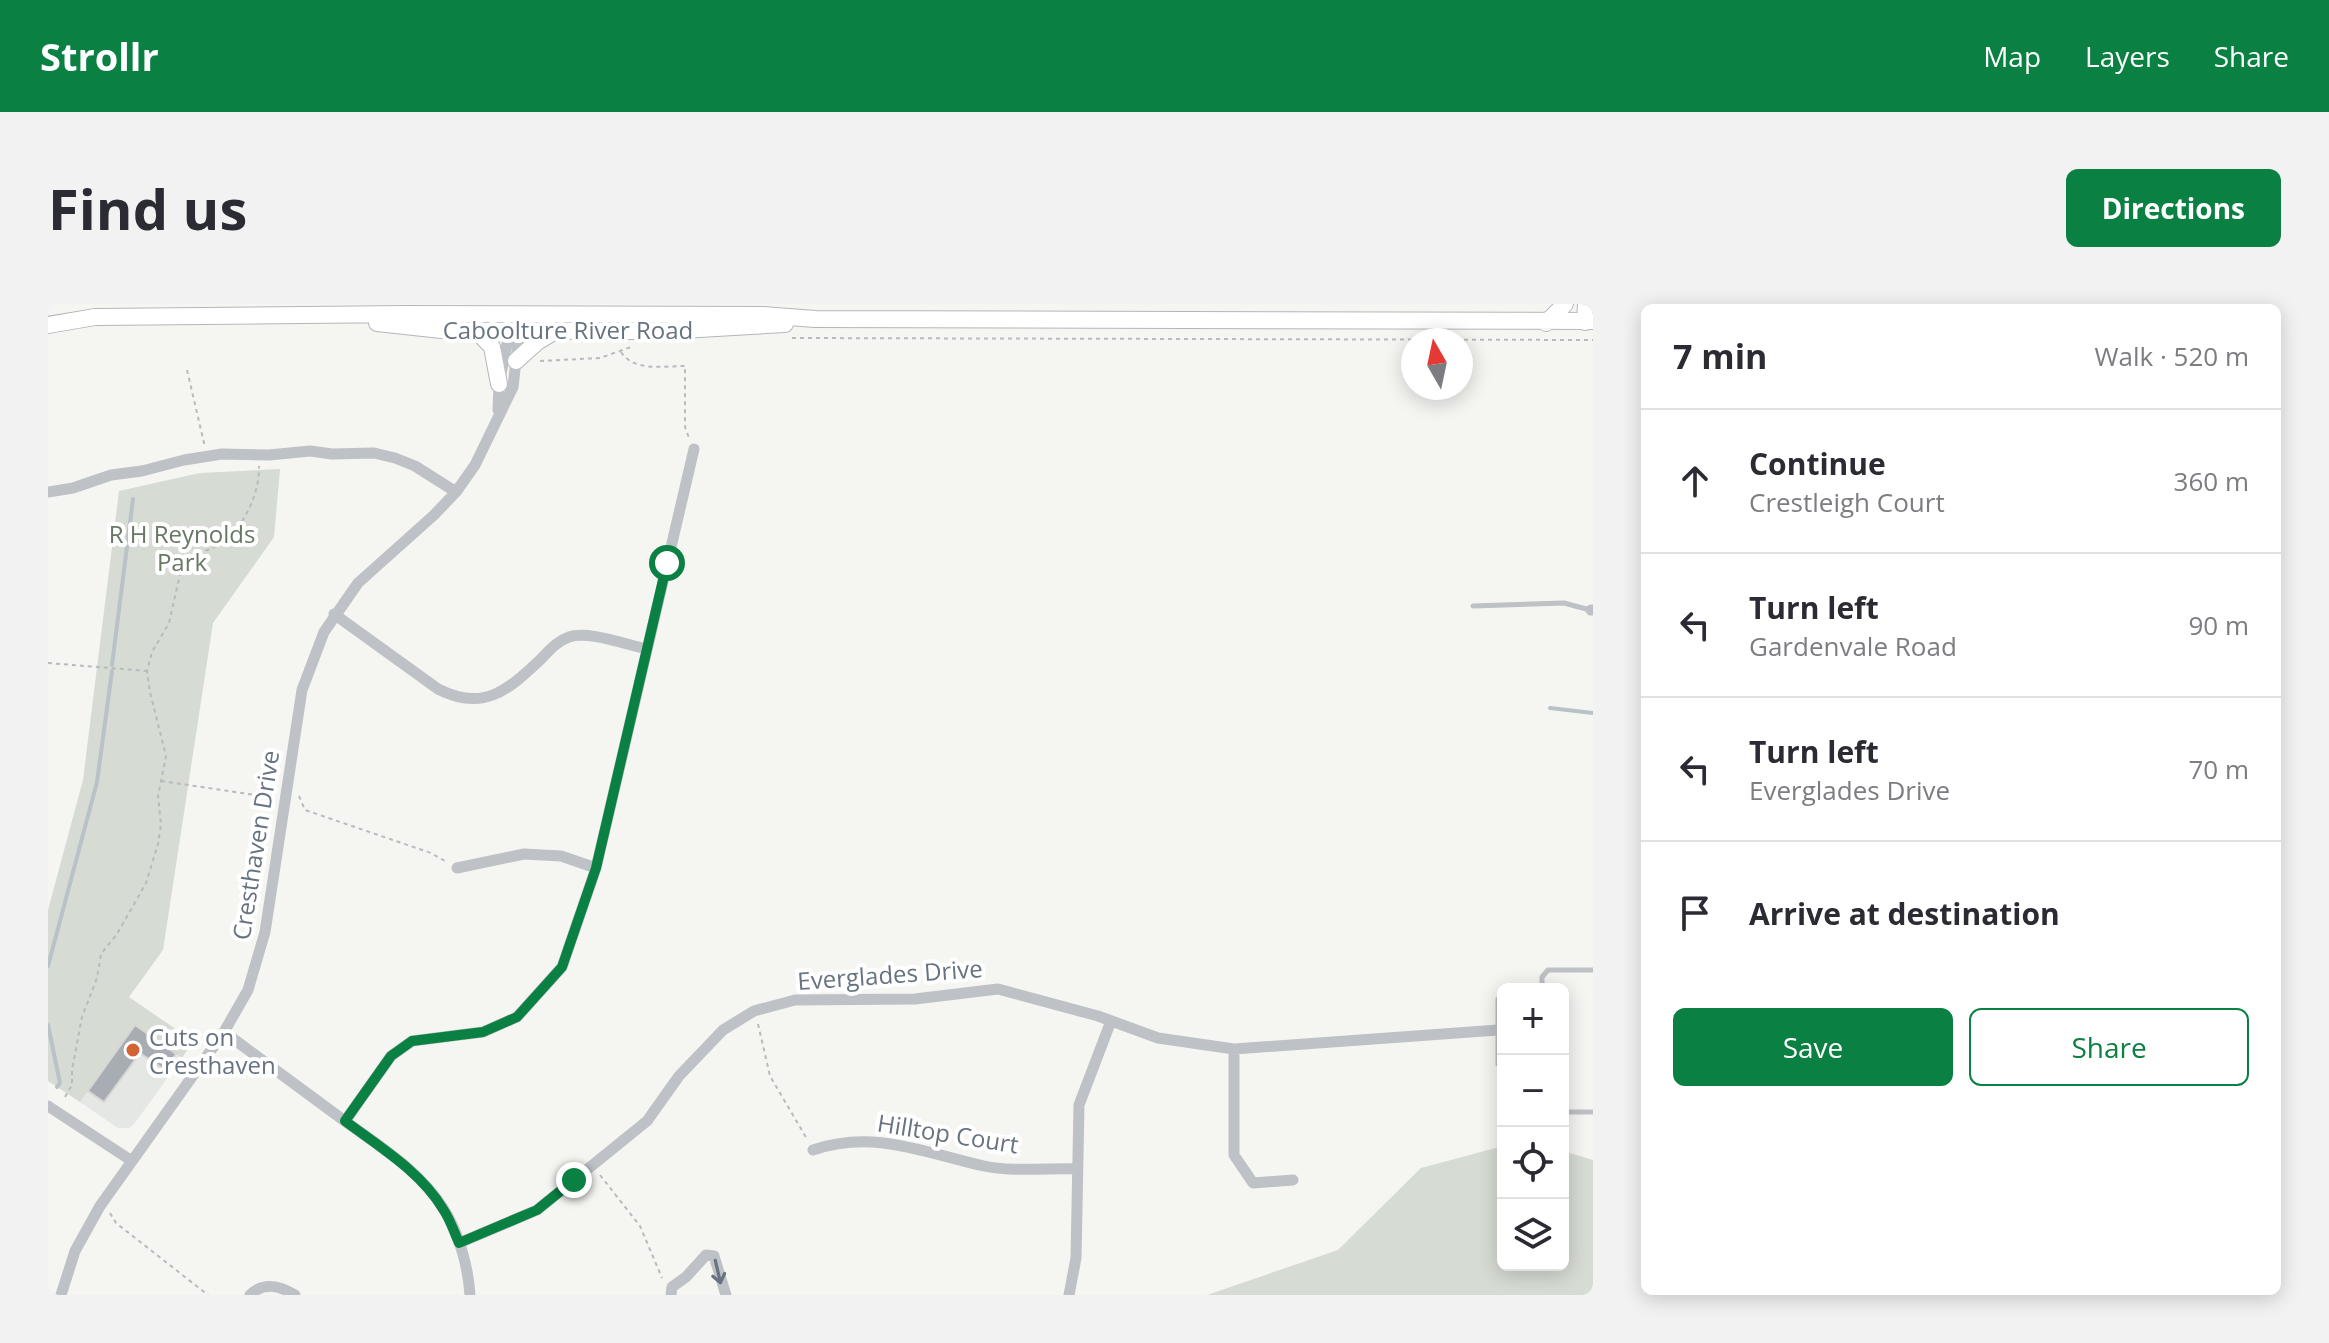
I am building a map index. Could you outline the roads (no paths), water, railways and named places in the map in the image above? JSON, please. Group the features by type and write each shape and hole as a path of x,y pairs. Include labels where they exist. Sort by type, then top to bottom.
{"main road":[{"path":"1546,323 1565,304"},
{"path":"1586,304 1589,322"},
{"name":"Caboolture River Road","path":"48,325 95,317 321,317 516,323 763,315 815,319 1589,322"},
{"name":"Caboolture River Road","path":"321,317 405,327 477,331 516,323 555,331 665,331 763,327 815,319"},
{"path":"477,331 492,347 499,384"},
{"path":"522,361 537,342 555,331"}],"street":[{"name":"Cresthaven Drive","path":"61,1295 68,1268 84,1234 224,1032 248,990 260,952 302,690 315,651 334,614 371,569 456,492 484,449 522,361 516,323"},
{"name":"Cresthaven Drive","path":"498,414 499,384 516,323"},
{"path":"345,1121 391,1056 412,1041 483,1032 517,1017 562,967 596,868 694,449"},
{"path":"48,492 73,488 111,475 222,454 269,455 310,451 374,453 395,458 415,466 456,492"},
{"path":"334,614 438,689 453,697 470,700 488,698 505,690 557,643 570,636 599,638 647,649"},
{"path":"457,868 524,854 561,856 596,868"},
{"name":"Everglades Drive","path":"459,1243 537,1210 647,1121 679,1076 723,1030 754,1011 795,1000 915,999 998,989 1111,1021 1158,1038 1234,1049 1497,1030"},
{"path":"1069,1295 1076,1258 1079,1105 1111,1021"},
{"path":"224,1032 388,1152 422,1182 444,1209 459,1243 469,1276 470,1295"},
{"path":"1234,1049 1234,1155 1253,1183 1293,1180"},
{"path":"48,1106 132,1161"},
{"name":"Hilltop Court","path":"813,1150 837,1142 903,1144 987,1166 1077,1169"},
{"path":"671,1291 706,1255 714,1256 726,1295"},
{"path":"250,1295 254,1290 267,1286 281,1287 295,1295"}],"lane":[{"path":"1473,606 1564,603 1592,610"},
{"path":"1542,983 1542,977 1548,970 1593,970"},
{"path":"1569,1112 1593,1112"}],"waterway":[{"path":"112,665 133,499"},
{"path":"48,966 97,782 112,671"},
{"path":"1550,708 1593,713"},
{"path":"48,1025 60,1083 57,1087"}],"place":[{"name":"Cuts on Cresthaven","path":"133,1050"}],"park label":[{"name":"R H Reynolds Park","path":"182,547"}]}
